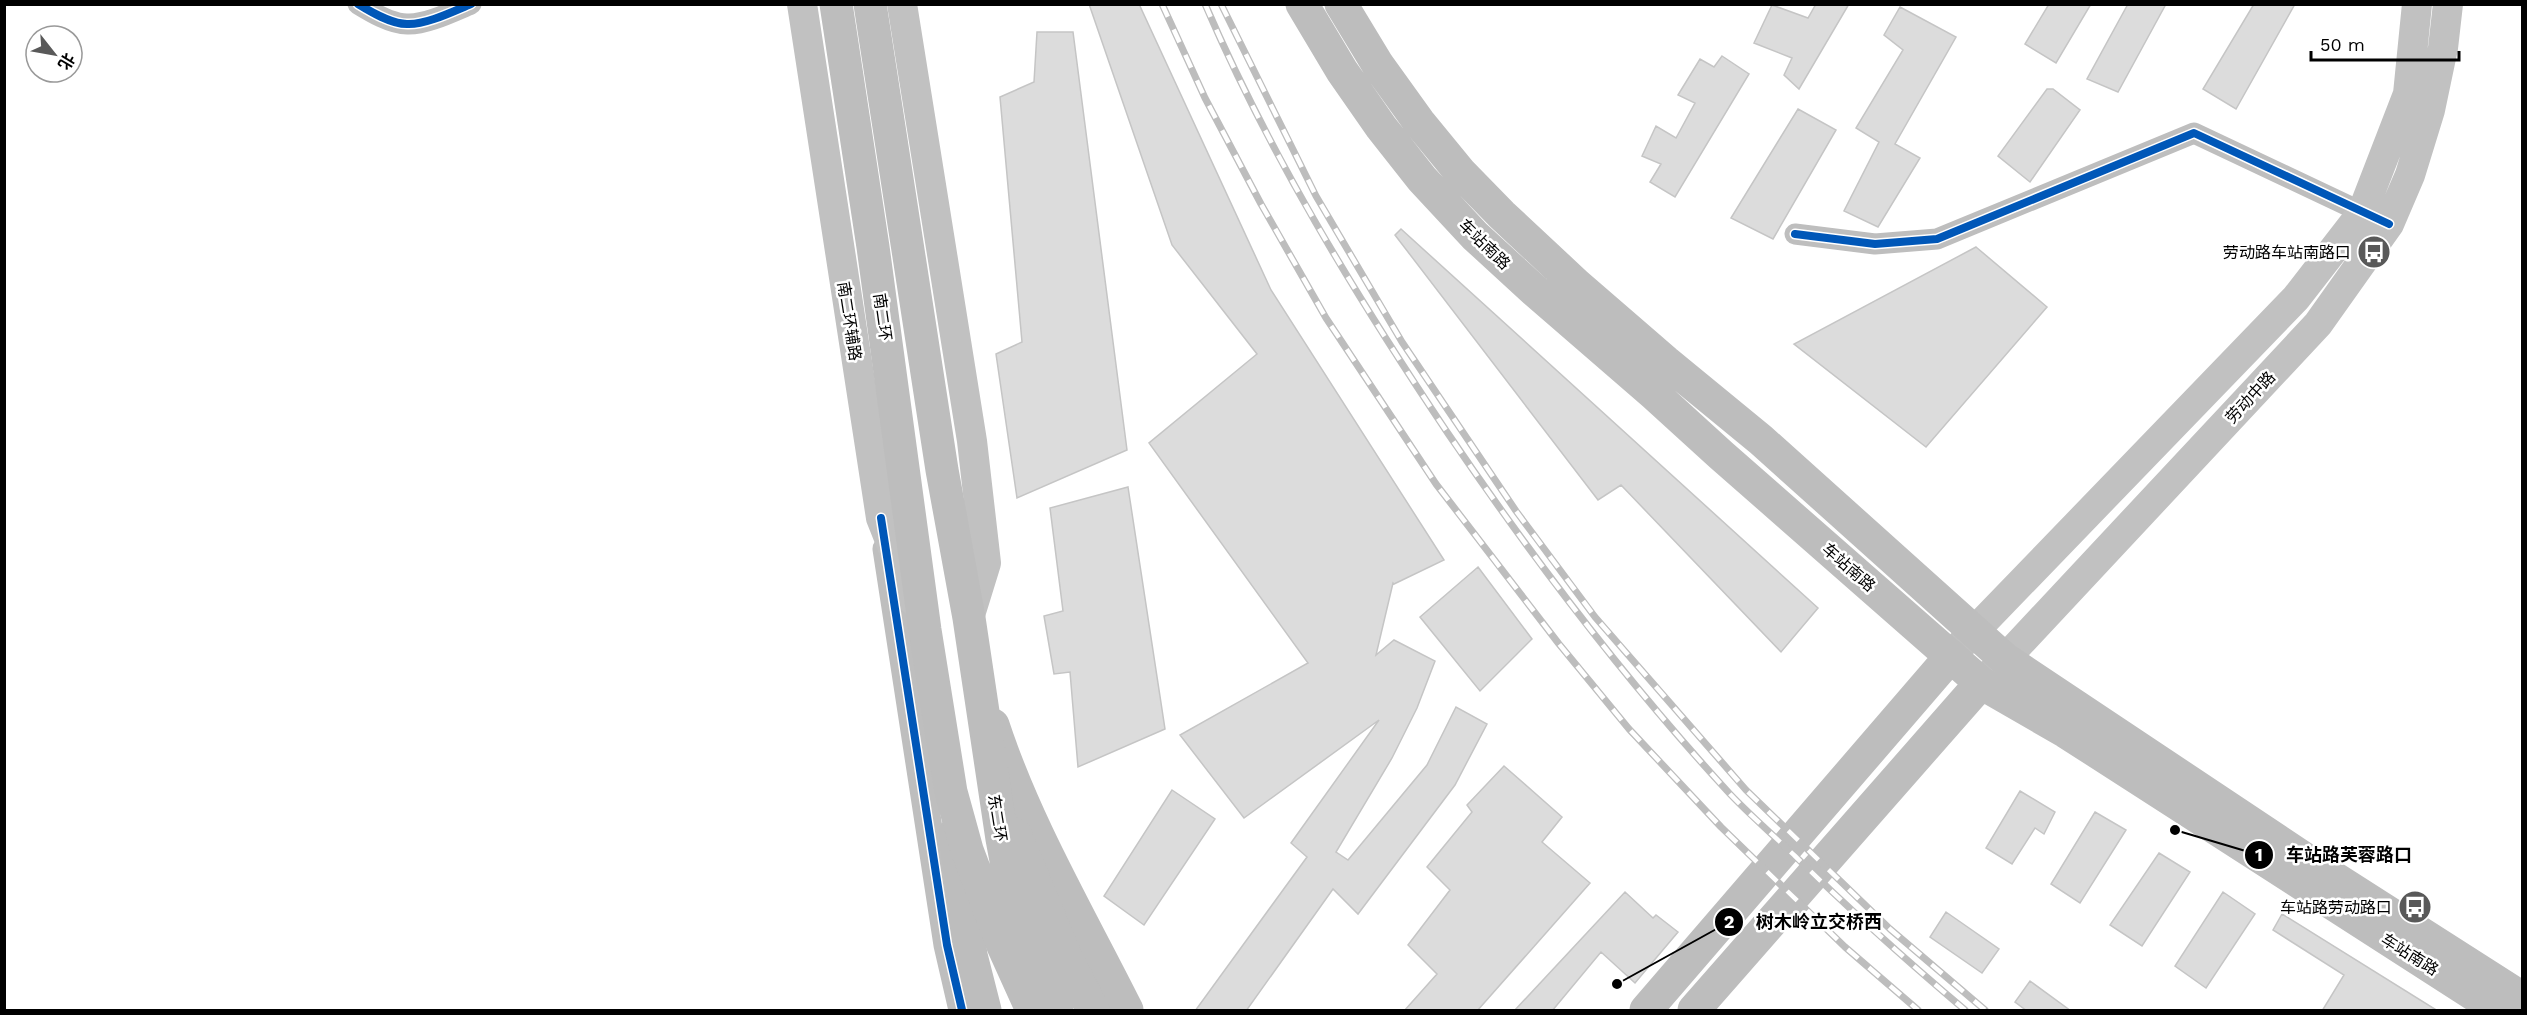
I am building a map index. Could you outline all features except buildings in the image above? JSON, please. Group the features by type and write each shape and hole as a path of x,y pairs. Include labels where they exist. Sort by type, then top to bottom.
{"main road":[{"name":"南二环辅路","path":"802,4 881,518 926,630"},
{"name":"南二环","path":"836,4 873,247 926,630"},
{"name":"南二环","path":"870,4 942,470 969,618"},
{"path":"902,4 972,441 986,563 969,618"},
{"name":"车站南路","path":"1302,4 1341,71 1381,127 1422,179 1475,236 1981,683 2066,732 2498,1011"},
{"name":"车站南路","path":"1341,4 1378,65 1419,122 1460,172 1502,215 1639,339 1874,538 2006,659 2314,865 2523,998"},
{"path":"1646,1011 1915,694 2296,298 2362,213 2408,94 2417,4"},
{"name":"劳动中路","path":"1694,1011 1981,683 2006,659 2318,324 2389,224 2410,175 2430,110 2443,48 2448,4"},
{"name":"东二环","path":"969,618 991,775 1013,897 1030,947 1057,1011"},
{"path":"926,630 951,792 963,905 971,955 985,1011"},
{"path":"978,678 1009,769 1034,830 1127,1011"},
{"path":"991,775 1066,957 1094,1011"},
{"path":"951,792 967,850 1003,946 1032,1011"},
{"path":"987,903 1011,1011"}],"street":[{"path":"358,4 375,15 407,24 439,17 471,4"},
{"path":"1795,234 1875,244 1937,239 2194,133 2389,224"},
{"path":"881,518 947,945 962,1011"}],"railway":[{"path":"1162,4 1205,98 1261,204 1326,318 1436,484 1559,644 1629,729 1721,827 1845,947 1918,1010"},
{"path":"1205,4 1257,115 1316,224 1380,329 1447,432 1547,573 1654,708 1730,794 1857,915 1965,1010"},
{"path":"1221,4 1316,196 1402,342 1516,511 1595,617 1746,790 1890,929 1985,1010"}],"cycle path":[{"path":"358,4 388,20 407,24 431,20 471,4"},
{"path":"1795,234 1875,244 1937,239 2194,133 2389,224"},
{"path":"881,518 947,945 962,1010"}],"place":[{"name":"劳动路车站南路口","path":"2374,252"},
{"name":"车站路芙蓉路口","path":"2175,830"},
{"name":"车站路劳动路口","path":"2415,907"},
{"name":"树木岭立交桥西","path":"1617,984"}]}
